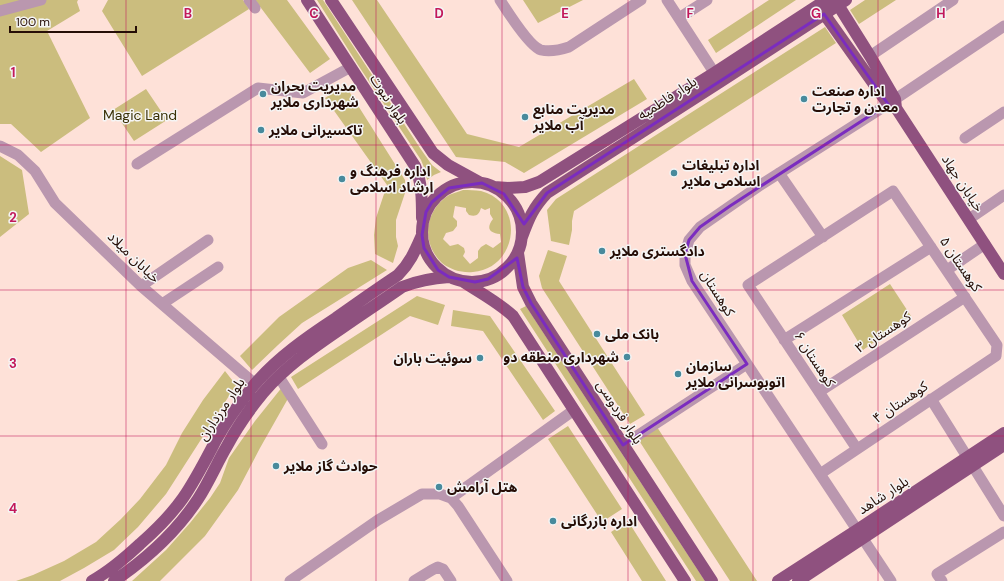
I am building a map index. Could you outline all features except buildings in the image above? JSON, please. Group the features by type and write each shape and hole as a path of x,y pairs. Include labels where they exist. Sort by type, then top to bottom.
{"main road":[{"name":"بلوار نبوت","path":"307,0 415,166 418,172 420,185 422,222"},
{"name":"بلوار نبوت","path":"331,0 433,153 448,165 482,183"},
{"name":"خیابان جهاد","path":"840,2 870,56 893,104"},
{"name":"بلوار فاطمیه","path":"522,237 531,213 548,193 823,6 840,2"},
{"name":"خیابان جهاد","path":"823,6 893,104 1004,274"},
{"name":"بلوار فاطمیه","path":"494,187 525,187 539,182 717,78"},
{"path":"471,182 482,183 494,187 504,194 518,213 522,237 518,253 510,264 500,273 488,280 475,282 462,281 449,277 438,270 430,260 424,248 422,222 426,212 432,202 449,188 471,182"},
{"name":"بلوار مرزداران","path":"100,580 108,571 157,528 184,497 217,439 236,409 255,384 270,368 314,332 398,275 407,266 422,235"},
{"name":"بلوار فردوسی","path":"518,253 523,287 531,303 712,581"},
{"name":"بلوار مرزداران","path":"114,581 154,548 184,518 198,498 245,416 264,392 296,361 318,344 402,287 415,282 449,277"},
{"path":"462,281 495,301 513,316 685,581"},
{"name":"بلوار شاهد","path":"970,462 1004,433"},
{"name":"بلوار شاهد","path":"778,581 860,534 970,462 1004,445"},
{"name":"بلوار شاهد","path":"798,581 860,534"}],"street":[{"path":"0,11 41,0"},
{"path":"500,0 528,39 540,50 558,50 569,47 642,0"},
{"path":"667,0 717,78"},
{"path":"679,18 706,0"},
{"path":"870,56 953,0"},
{"name":"کوهستان","path":"891,581 692,281 686,265 684,254 689,240 700,227 779,173 893,104 1004,26"},
{"path":"137,164 258,88 303,93 351,67"},
{"path":"965,138 1004,112"},
{"name":"خیابان میلاد","path":"0,146 18,155 35,171 55,203 141,286 255,384"},
{"path":"779,173 823,237"},
{"name":"کوهستان ۵","path":"823,237 893,191 997,345 996,356"},
{"path":"969,219 1004,195"},
{"name":"کوهستان ۶","path":"823,237 748,285 857,449"},
{"path":"141,286 208,240"},
{"path":"947,270 985,244"},
{"path":"784,340 931,247"},
{"path":"162,304 218,267"},
{"name":"کوهستان ۳","path":"819,392 965,297"},
{"name":"کوهستان ۴","path":"820,474 996,356"},
{"path":"623,445 747,364"},
{"path":"279,377 322,444"},
{"path":"931,399 1004,516"},
{"path":"451,498 574,410"},
{"path":"297,579 378,520 422,494 440,494 451,498 458,506 507,581"},
{"path":"939,578 1004,532"},
{"path":"414,581 438,567 443,570 451,581"}],"highlighted area":[{"path":"824,14 888,104 730,206 700,227 689,240 685,254 692,281 747,364 623,445 531,303 523,287 517,258 488,279 475,282 449,277 438,270 424,248 422,235 426,212 432,202 449,188 482,183 504,194 524,224 547,193"}],"green space":[{"path":"0,0 78,0 77,2 80,11 47,31 90,118 41,152 11,124 0,124"},
{"path":"108,0 243,0 249,9 142,76 102,11"},
{"path":"255,0 287,0 330,59 310,73"},
{"path":"317,0 323,0 420,148 432,165 441,172 427,180 421,160"},
{"path":"352,0 377,0 467,134 519,147 634,79 647,99 524,173 505,162 456,157"},
{"path":"523,0 583,0 538,23"},
{"path":"769,0 796,0 716,53 708,40"},
{"path":"865,0 896,0 859,24 850,10"},
{"path":"825,27 836,43 574,211 569,245 551,241 547,210 556,199"},
{"path":"345,85 405,180 405,193 396,220 396,237 398,246 393,263 375,254 374,235 376,218 387,185 325,98"},
{"name":"Magic Land","path":"146,89 167,120 134,141 113,110"},
{"path":"0,156 22,170 29,214 0,237"},
{"path":"463,190 481,191 495,197 505,208 510,220 511,234 507,248 500,259 488,268 473,272 465,272 449,268 442,263 435,255 428,237 430,218 434,210 449,195","holes":["455,206 466,208 469,215 474,216 478,214 481,208 485,210 490,208 490,214 493,219 489,227 491,231 500,234 501,242 493,248 486,244 481,247 478,251 478,258 470,264 463,256 465,252 464,248 458,244 450,246 443,239 446,233 453,231 457,226 457,221 453,217"]},
{"path":"548,250 567,256 559,281 645,415 630,424 542,288 539,276"},
{"path":"371,260 387,270 302,323 252,370 240,356 279,317 348,268"},
{"path":"890,284 911,316 863,350 842,315"},
{"path":"417,296 445,305 438,325 410,316 298,389 291,377"},
{"path":"526,306 705,581 696,581 520,309"},
{"path":"453,310 490,316 555,411 543,420 483,331 451,326"},
{"path":"225,371 236,385 166,494 138,527 114,550 60,581 16,581 64,561 96,542 121,519 140,499 166,465 182,433 203,400"},
{"path":"283,386 290,395 238,490 205,536 160,581 132,581 166,550 210,498 220,483 229,458 255,421"},
{"path":"568,426 622,509 602,522 548,439"},
{"path":"657,427 757,581 730,581 638,439"},
{"path":"628,521 666,581 642,581 611,532"}],"place":[{"name":"مدیریت بحران شهرداری ملایر","path":"263,94"},
{"name":"اداره صنعت معدن و تجارت","path":"804,99"},
{"name":"مدیریت منابع آب ملایر","path":"525,117"},
{"name":"تاکسیرانی ملایر","path":"261,130"},
{"name":"اداره تبلیغات اسلامی ملایر","path":"674,173"},
{"name":"اداره فرهنگ و ارشاد اسلامی","path":"342,179"},
{"name":"دادگستری ملایر","path":"602,251"},
{"name":"بانک ملی","path":"597,334"},
{"name":"شهرداری منطقه دو","path":"627,357"},
{"name":"سوئیت باران","path":"480,358"},
{"name":"سازمان اتوبوسرانی ملایر","path":"678,374"},
{"name":"حوادث گاز ملایر","path":"276,466"},
{"name":"هتل آرامش","path":"439,487"},
{"name":"اداره بازرگانی","path":"553,521"}]}
